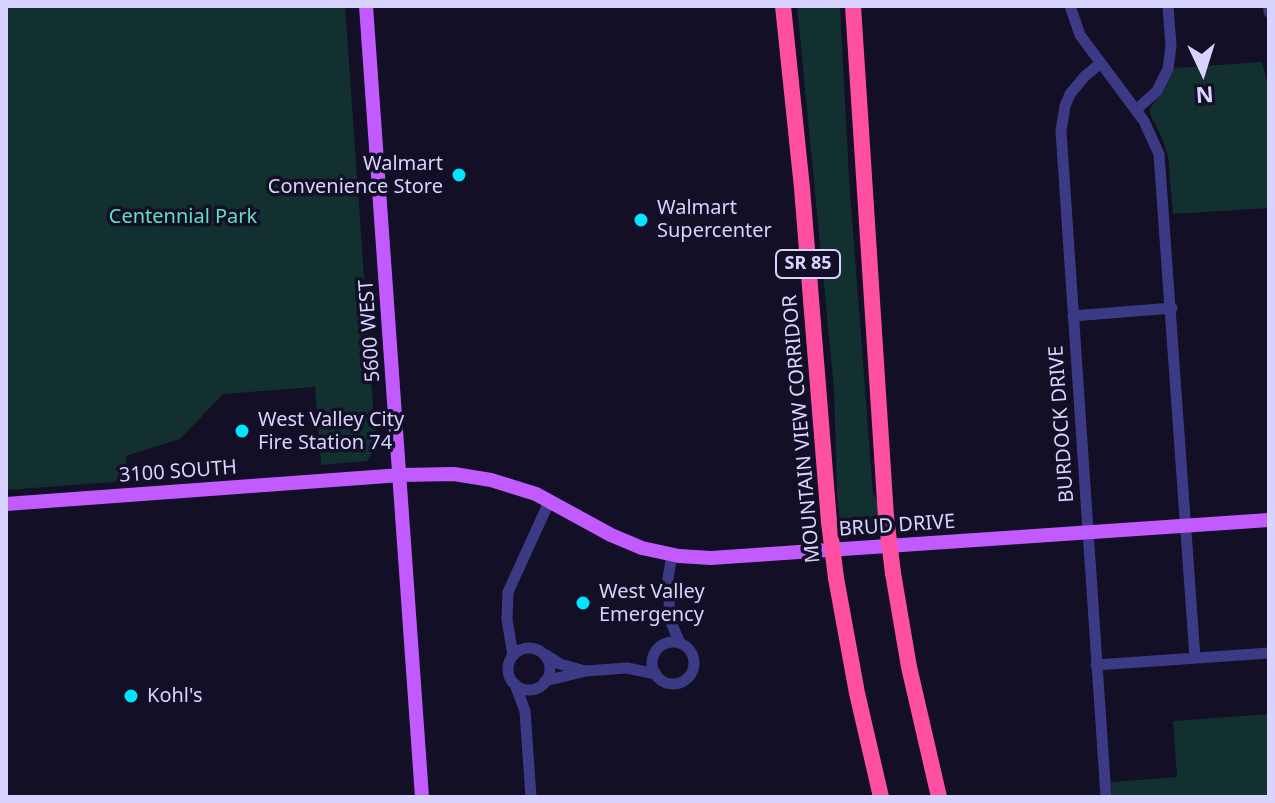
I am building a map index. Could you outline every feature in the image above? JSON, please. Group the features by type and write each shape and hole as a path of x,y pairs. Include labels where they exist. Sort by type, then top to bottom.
{"highway":[{"name":"MOUNTAIN VIEW CORRIDOR","path":"783,6 802,188 829,522 857,693 881,797"},
{"name":"SR 85","path":"853,6 886,517 900,620 939,797"},
{"path":"900,620 948,797"}],"main road":[{"name":"5600 WEST","path":"366,6 422,797"},
{"name":"BRUD DRIVE","path":"401,475 468,475 510,485 550,500 621,540 672,555 700,558 1269,520"},
{"name":"3100 SOUTH","path":"6,504 401,475"}],"street":[{"path":"1070,6 1080,35 1150,130 1159,154 1195,658"},
{"path":"1136,110 1152,97 1168,69 1171,46 1168,6"},
{"name":"BURDOCK DRIVE","path":"1101,63 1070,94 1062,118 1061,148 1106,797"},
{"path":"1073,316 1172,308"},
{"path":"531,797 525,711 508,670 513,656 506,605 509,589 550,500"},
{"path":"515,684 526,689 586,671 627,668 656,674 664,681 675,683 690,675 693,655 680,643 670,620 667,581 672,555"},
{"path":"627,668 654,656 664,644 670,620"},
{"path":"509,634 524,649"},
{"path":"664,644 680,643"},
{"path":"513,656 524,649 536,649 560,664 586,671"},
{"path":"525,711 550,667 543,653"},
{"path":"1096,665 1269,653"},
{"path":"654,656 656,674"}],"green space":[{"name":"Centennial Park","path":"6,6 345,6 376,447 367,461 321,465 315,387 223,394 180,439 126,456 128,481 6,490"},
{"path":"797,6 840,6 849,178 873,494 878,500 881,531 841,534 834,389"},
{"path":"1262,62 1269,90 1269,208 1173,214 1168,156 1150,108 1163,92 1175,68"},
{"path":"1269,714 1269,797 1112,797 1111,782 1177,777 1173,721"}],"place":[{"name":"Walmart Convenience Store","path":"459,175"},
{"name":"Walmart Supercenter","path":"641,220"},
{"name":"West Valley City Fire Station 74","path":"242,431"},
{"name":"West Valley Emergency","path":"583,603"},
{"name":"Kohl's","path":"131,696"}]}
